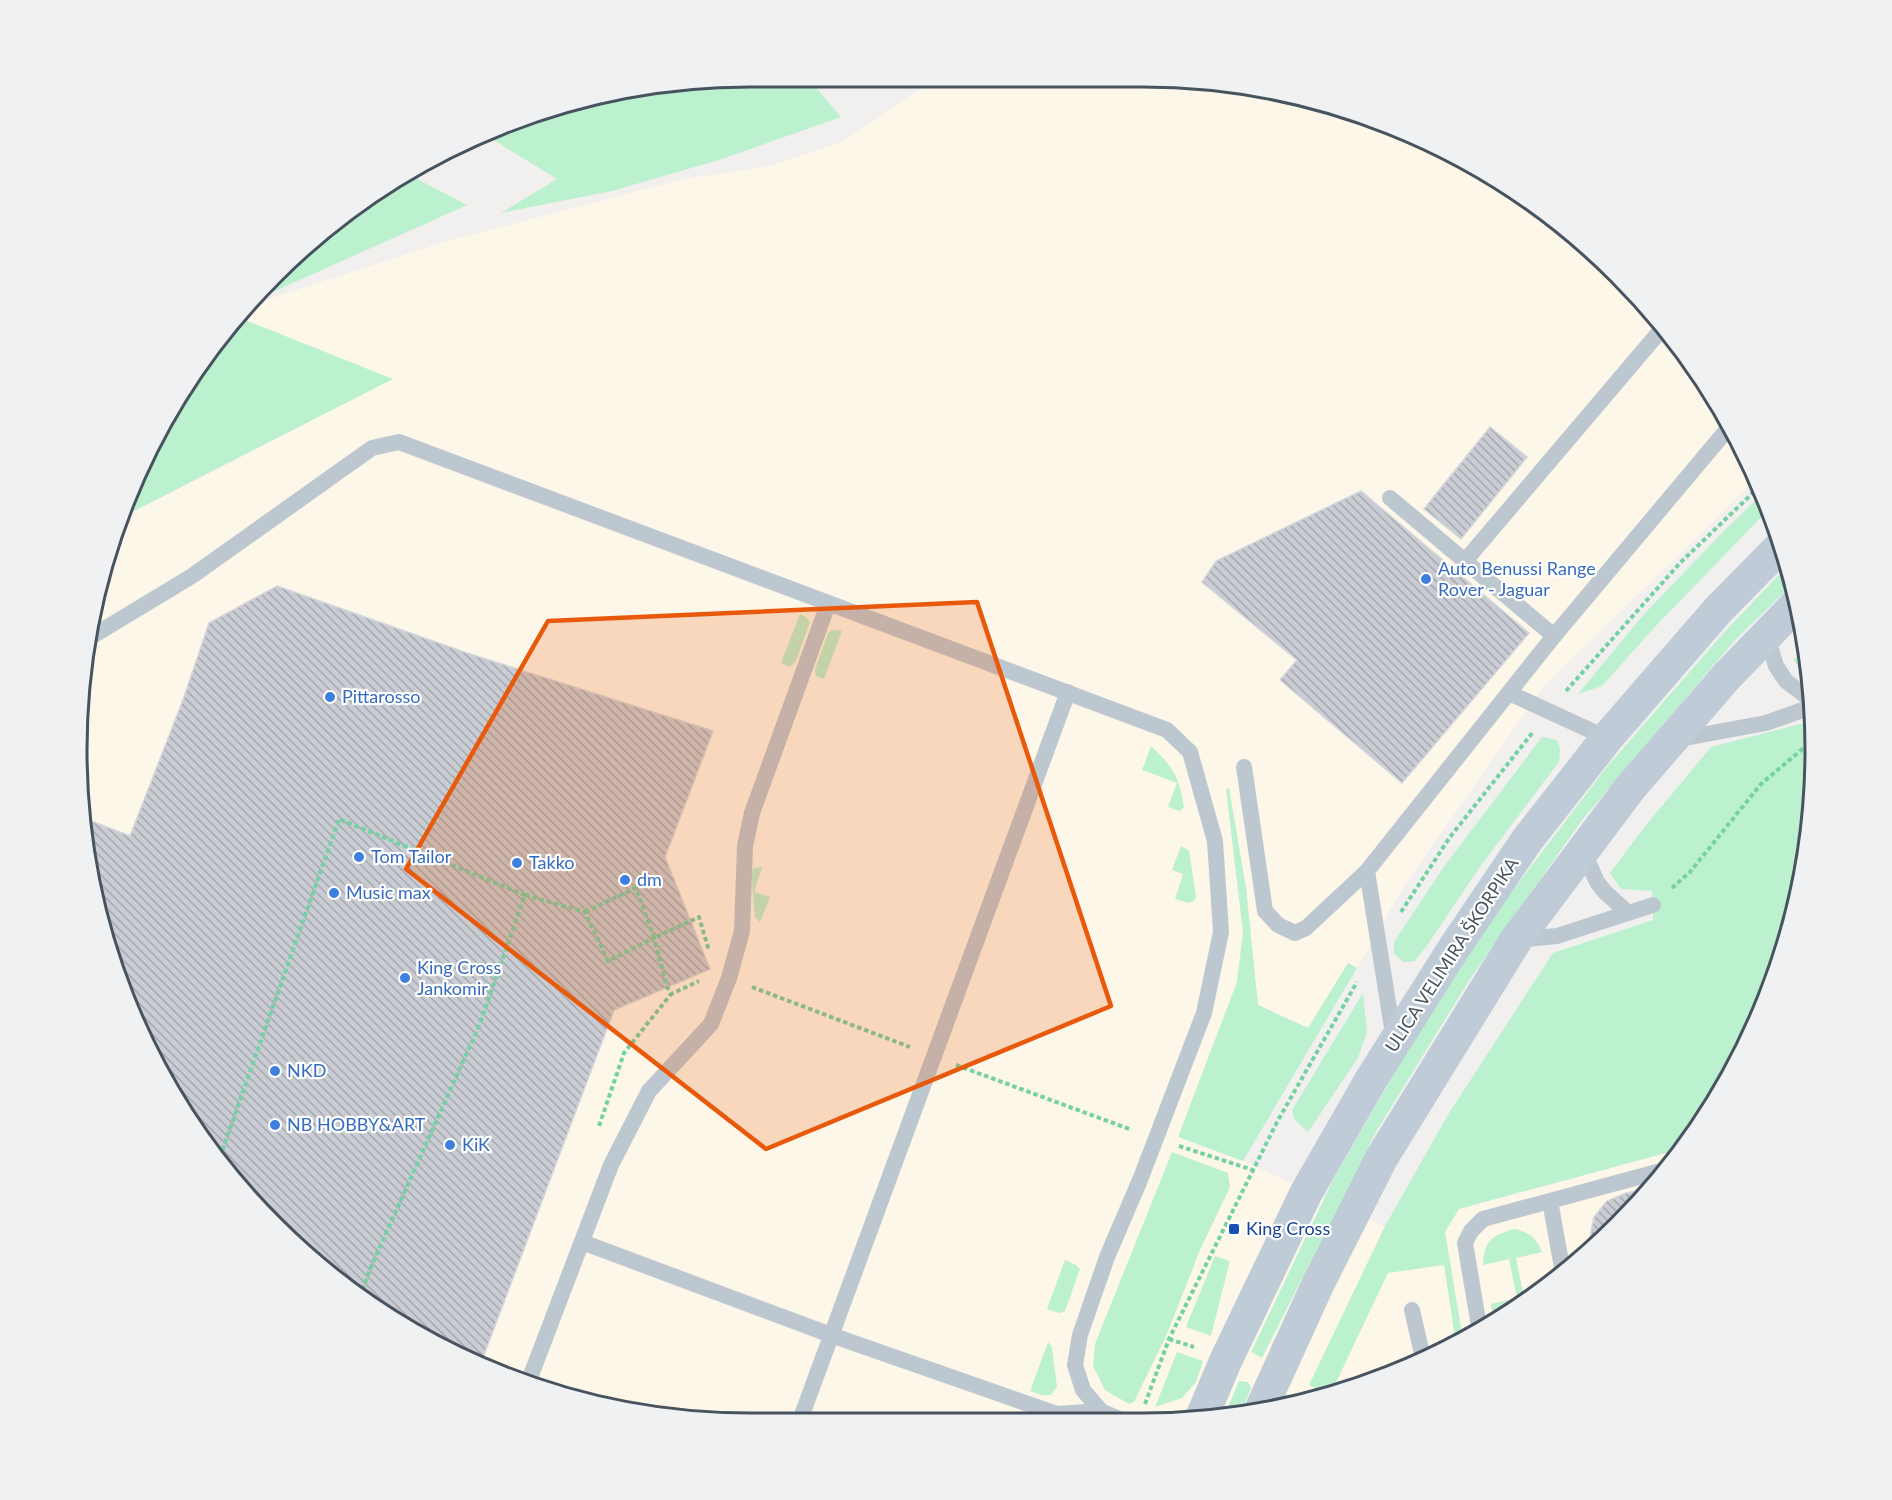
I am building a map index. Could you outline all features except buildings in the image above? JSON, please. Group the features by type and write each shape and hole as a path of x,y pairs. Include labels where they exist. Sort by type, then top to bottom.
{"main road":[{"name":"ULICA VELIMIRA ŠKORPIKA","path":"1205,1410 1226,1360 1306,1193 1372,1078 1454,948 1527,840 1607,738 1718,610 1774,552"},
{"path":"1265,1401 1318,1284 1381,1159 1516,940 1630,788 1727,676 1790,612"}],"lane":[{"path":"1465,561 1657,333"},
{"path":"1244,767 1265,910 1278,925 1295,933 1306,928 1367,871 1554,636 1724,433"},
{"path":"98,634 192,576 372,448 399,442 1167,730 1190,752 1215,841 1221,932 1204,1013 1107,1257 1080,1335 1075,1365 1083,1390 1101,1411 1106,1413"},
{"path":"1390,498 1554,636"},
{"path":"531,1376 611,1165 649,1091 711,1024 729,978 742,931 745,846 752,813 828,604"},
{"path":"1767,635 1776,666 1786,681 1802,693"},
{"path":"803,1413 1068,692"},
{"path":"1509,693 1607,738"},
{"path":"1671,741 1766,723 1804,709"},
{"path":"1583,850 1597,882 1628,913"},
{"path":"1367,871 1395,1042"},
{"path":"1516,940 1557,936 1653,904"},
{"path":"1478,1321 1465,1243 1471,1231 1483,1218 1651,1173"},
{"path":"1550,1201 1561,1263"},
{"path":"582,1242 1042,1413"},
{"path":"1412,1310 1421,1351"},
{"path":"1088,1413 1101,1411"}],"path":[{"path":"1564,693 1680,563 1753,492"},
{"path":"1399,916 1450,837 1530,736"},
{"path":"1653,904 1690,872 1761,784 1805,747"},
{"path":"222,1151 339,819 525,895 585,912 636,888 671,994 706,978"},
{"path":"363,1288 479,1026 525,895"},
{"path":"585,912 608,961 699,917 712,962"},
{"path":"1143,1408 1169,1339 1277,1122 1359,979"},
{"path":"750,986 1156,1138 1253,1170"},
{"path":"1169,1339 1199,1349"}],"highlighted area":[{"path":"977,602 1111,1006 766,1149 406,869 548,621"}],"shaded area":[{"path":"923,87 1185,88 1271,100 1355,122 1396,137 1474,176 1546,224 1579,252 1611,281 1668,346 1716,419 1737,457 1750,484 1543,687 1404,886 1357,968 1348,963 1308,1028 1258,1005 1246,886 1226,789 1243,932 1237,983 1178,1137 1243,1161 1385,1226 1459,1209 1669,1152 1611,1219 1546,1276 1474,1324 1435,1345 1396,1363 1314,1390 1271,1400 1185,1412 707,1412 621,1400 578,1390 496,1363 457,1345 418,1324 346,1276 281,1219 224,1154 176,1082 155,1043 137,1004 110,922 100,879 88,793 88,707 93,663 100,621 122,537 131,514 392,379 246,320 263,301 444,242 684,179 770,166 842,142"}],"green space":[{"path":"816,87 841,117 719,160 612,191 501,213 557,179 492,139 578,110 621,100 707,88"},
{"path":"415,178 467,205 270,294 346,224"},
{"path":"246,320 393,379 134,511 137,496 176,418 224,346"},
{"path":"1756,500 1762,516 1652,630 1602,686 1578,694 1645,613"},
{"path":"1781,573 1785,592 1735,640 1582,820 1468,982 1377,1130 1262,1358 1251,1352 1334,1178 1414,1039 1498,910 1606,768 1722,635"},
{"path":"800,614 810,622 796,661 790,667 781,663"},
{"path":"832,630 842,631 824,679 816,676 815,670 828,633"},
{"path":"1798,656 1800,668 1793,660"},
{"path":"1804,723 1804,793 1792,879 1782,922 1755,1004 1716,1082 1669,1152 1459,1209 1445,1232 1461,1331 1455,1334 1444,1265 1388,1273 1335,1384 1317,1389 1309,1385 1385,1226 1449,1113 1553,953 1653,920 1652,891 1621,889 1610,873 1646,825 1711,747"},
{"path":"1542,737 1557,740 1560,749 1559,762 1482,864 1415,961 1404,962 1394,954 1394,942 1443,868"},
{"path":"1151,746 1174,773 1180,787 1184,807 1180,811 1168,807 1177,783 1142,770"},
{"path":"1229,788 1246,887 1258,1005 1308,1028 1348,963 1357,968 1243,1161 1178,1137 1237,982 1243,932 1226,789"},
{"path":"1181,846 1189,851 1196,896 1195,900 1189,903 1175,899 1183,874 1172,870"},
{"path":"762,867 754,892 770,897 760,922 755,917 751,873 754,868"},
{"path":"1363,993 1367,1032 1358,1058 1308,1132 1294,1119 1292,1110"},
{"path":"1172,1152 1228,1173 1230,1187 1200,1250 1167,1334 1134,1402 1129,1404 1105,1390 1093,1366 1095,1344"},
{"path":"1515,1229 1525,1232 1532,1236 1542,1252 1516,1258 1523,1292 1517,1296 1509,1259 1483,1265 1488,1244 1500,1234"},
{"path":"1215,1256 1230,1261 1211,1336 1186,1327"},
{"path":"1065,1260 1080,1269 1065,1311 1059,1313 1047,1309"},
{"path":"1513,1299 1492,1312 1491,1304"},
{"path":"1048,1342 1052,1347 1057,1387 1051,1395 1042,1395 1030,1391"},
{"path":"1177,1352 1203,1361 1196,1382 1182,1398 1155,1407"},
{"path":"1239,1381 1248,1382 1251,1388 1245,1404 1228,1407"}],"place":[{"name":"Auto Benussi Range Rover - Jaguar","path":"1426,579"},
{"name":"Pittarosso","path":"330,697"},
{"name":"Tom Tailor","path":"359,857"},
{"name":"Takko","path":"517,863"},
{"name":"dm","path":"625,880"},
{"name":"Music max","path":"334,893"},
{"name":"King Cross Jankomir","path":"405,978"},
{"name":"NKD","path":"275,1071"},
{"name":"NB HOBBY&ART","path":"275,1125"},
{"name":"KiK","path":"450,1145"},
{"name":"King Cross","path":"1234,1229"}]}
